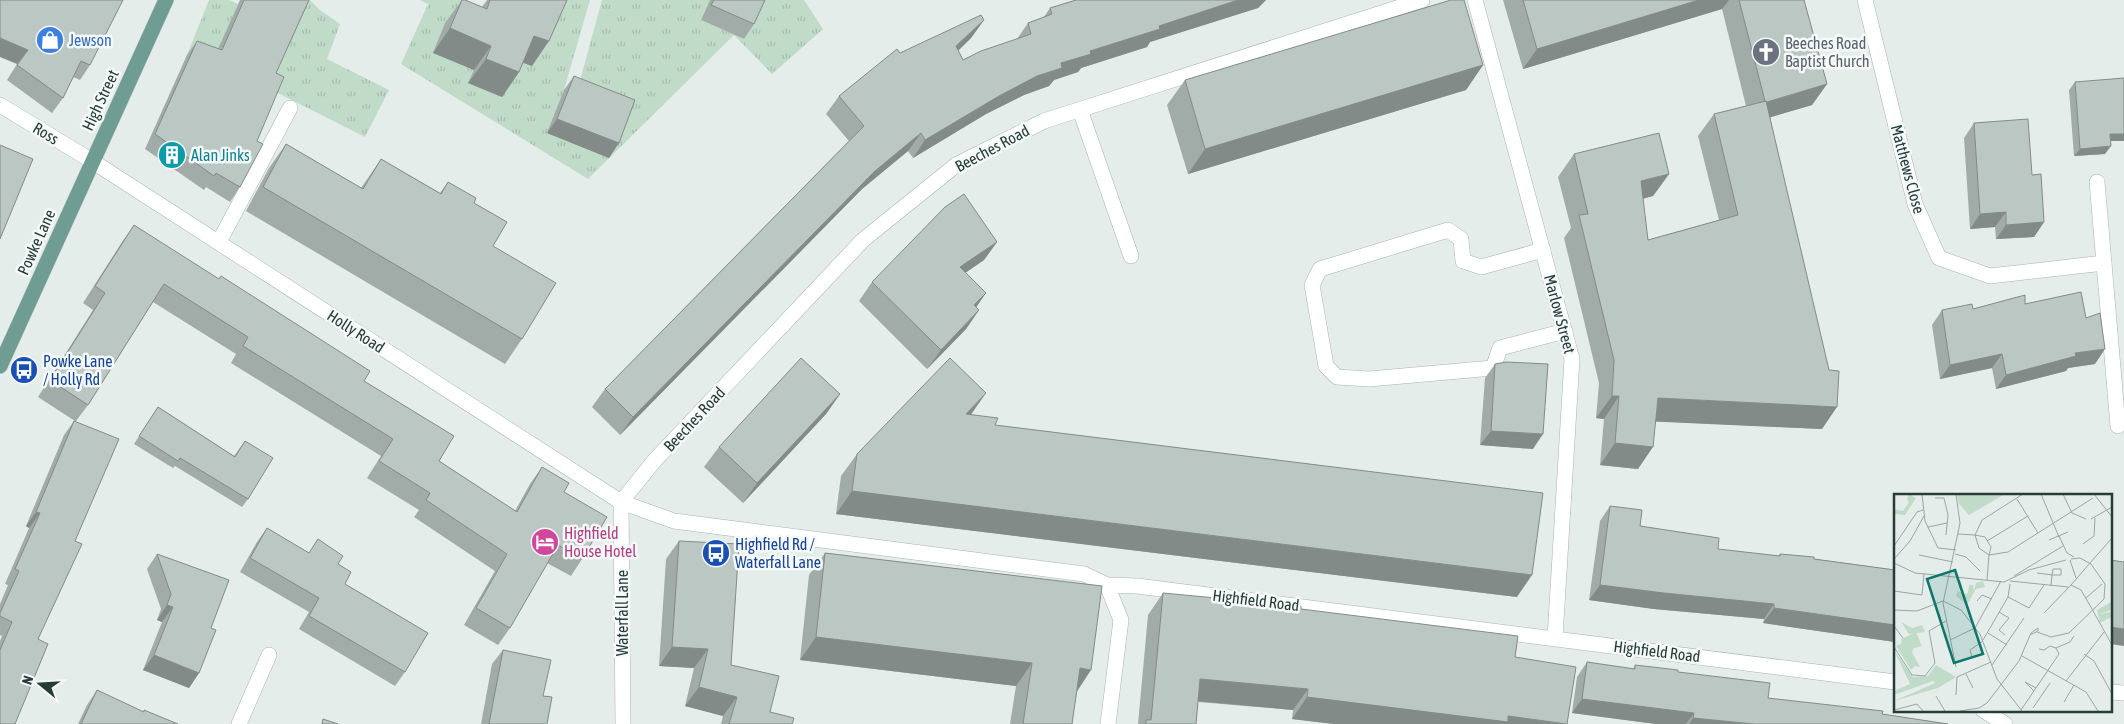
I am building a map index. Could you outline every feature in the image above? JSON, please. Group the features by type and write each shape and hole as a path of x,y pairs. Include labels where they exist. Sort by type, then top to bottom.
{"main road":[{"name":"High Street","path":"92,161 166,0"},
{"name":"Powke Lane","path":"0,366 92,161"}],"street":[{"name":"Beeches Road","path":"621,502 655,460 863,240 956,166 1044,121 1422,0"},
{"name":"Marlow Street","path":"1475,0 1572,359 1555,638"},
{"name":"Matthews Close","path":"1865,0 1915,204 1939,258 1990,276 2104,263"},
{"name":"Ross","path":"0,105 92,161"},
{"path":"219,242 290,108"},
{"path":"1080,110 1131,256"},
{"name":"Holly Road","path":"92,161 621,502"},
{"path":"2097,182 2118,426"},
{"path":"1543,250 1481,267 1463,261 1461,239 1448,230 1320,269 1312,285 1326,366 1336,376 1369,379 1493,368 1500,348 1565,331"},
{"name":"Highfield Road","path":"621,502 674,521 1084,574 1107,585 1137,586 1894,682"},
{"name":"Waterfall Lane","path":"621,502 623,724"},
{"path":"1107,585 1121,620 1108,724"},
{"path":"239,724 269,655"},
{"path":"1987,712 2005,724"}],"green space":[{"path":"209,0 229,0 238,4 217,54 305,0 310,0 320,10 340,24 327,59 389,90 365,137 274,91 187,55"},
{"path":"420,0 464,0 433,53 474,70 517,60 525,63 560,0 590,0 564,90 576,95 602,0 710,0 701,20 744,39 761,0 804,0 823,29 772,74 734,35 588,179 401,64 428,4"}],"building":[{"name":"Jewson","path":"0,0 123,0 90,65 81,61 63,98 17,65 28,50 0,38"},
{"path":"244,0 309,0 276,73 284,77 257,141 263,144 240,187 216,173 214,176 155,134 197,41 222,50"},
{"path":"462,0 487,9 490,0 567,0 549,41 534,36 519,72 486,59 491,46 450,28"},
{"path":"714,0 765,0 754,24 711,5"},
{"path":"1076,0 1238,0 1159,26 1160,29 1090,51 1091,54 1061,63 1062,68 1037,76 925,140 921,133 875,171 633,417 605,389 864,126 839,96 897,49 900,53 981,15 984,20 956,46 963,60 981,51 1031,34 1028,23 1052,14 1050,8"},
{"path":"1451,0 1464,0 1483,65 1205,149 1185,80"},
{"path":"1523,0 1699,0 1537,49"},
{"path":"1739,0 1804,0 1827,84 1765,101"},
{"path":"574,76 635,100 619,143 557,119"},
{"path":"2124,78 2124,134 2110,134 2111,146 2080,149 2075,82"},
{"path":"1766,101 1829,370 1839,371 1837,407 1658,398 1653,447 1615,443 1619,396 1612,396 1614,360 1579,215 1588,214 1574,154 1659,133 1669,174 1641,181 1648,240 1738,215 1714,114"},
{"path":"2028,119 2032,175 2041,174 2044,222 2006,225 2006,212 1980,214 1974,123"},
{"path":"286,144 363,189 381,159 441,194 448,182 476,198 474,203 507,222 493,246 556,283 522,339 263,187"},
{"path":"0,145 33,159 0,239"},
{"path":"964,194 997,242 960,267 986,293 974,305 979,310 941,350 872,282 945,207"},
{"path":"134,225 219,279 221,276 370,371 364,381 454,436 439,461 517,512 542,467 569,483 564,492 607,517 582,559 558,545 510,628 476,608 507,554 426,500 430,493 379,461 393,439 243,346 248,337 164,284 88,405 50,380 105,293 95,286"},
{"path":"2081,292 2086,318 2100,313 2105,349 2075,353 2076,356 2006,375 2002,354 1950,365 1942,310 1972,304 1973,309 2025,295 2025,304"},
{"path":"801,358 840,394 757,483 719,447"},
{"path":"950,358 986,393 966,414 998,418 995,425 1543,493 1532,575 852,491 857,454"},
{"path":"1506,362 1548,364 1543,434 1491,431 1495,364"},
{"path":"158,407 235,457 245,441 273,458 248,499 180,458 178,461 139,436"},
{"path":"74,421 119,439 75,541 82,544 38,639 48,644 15,724 0,724 0,650 12,622 0,616 0,613 19,571 15,569 40,513 36,512"},
{"path":"1610,506 1642,510 1640,526 1719,538 1718,549 1780,556 1780,554 1814,557 1814,559 1894,570 1894,625 1774,608 1774,604 1600,585"},
{"path":"267,528 309,553 318,539 343,556 338,564 351,572 345,584 428,633 405,672 309,616 319,598 250,558"},
{"path":"679,541 739,544 731,665 779,676 770,712 794,718 792,724 729,724 737,697 699,687 708,649 672,647"},
{"path":"825,553 1102,586 1091,670 1080,668 1072,724 1023,724 1032,663 816,637"},
{"path":"157,554 229,580 211,628 216,630 199,673 154,655 173,607 167,605 171,594"},
{"path":"2112,560 2124,562 2124,629 2112,627"},
{"path":"1163,593 1301,606 1301,609 1518,636 1515,657 1576,667 1567,724 1508,716 1508,722 1307,697 1308,689 1200,679 1196,724 1146,724 1146,720 1151,720"},
{"path":"503,650 551,660 543,696 552,697 547,724 489,724"},
{"path":"1587,662 1635,669 1635,665 1770,683 1768,698 1883,711 1882,714 1948,724 1754,724 1693,718 1694,713 1582,699"},
{"path":"97,690 144,712 144,710 178,724 81,724"},
{"path":"323,719 338,724 322,724"}],"place":[{"name":"Jewson","path":"50,40"},
{"name":"Beeches Road Baptist Church","path":"1766,52"},
{"name":"Alan Jinks","path":"172,155"},
{"name":"Powke Lane / Holly Rd","path":"24,370"},
{"name":"Highfield House Hotel","path":"545,542"},
{"name":"Highfield Rd / Waterfall Lane","path":"716,553"}]}
